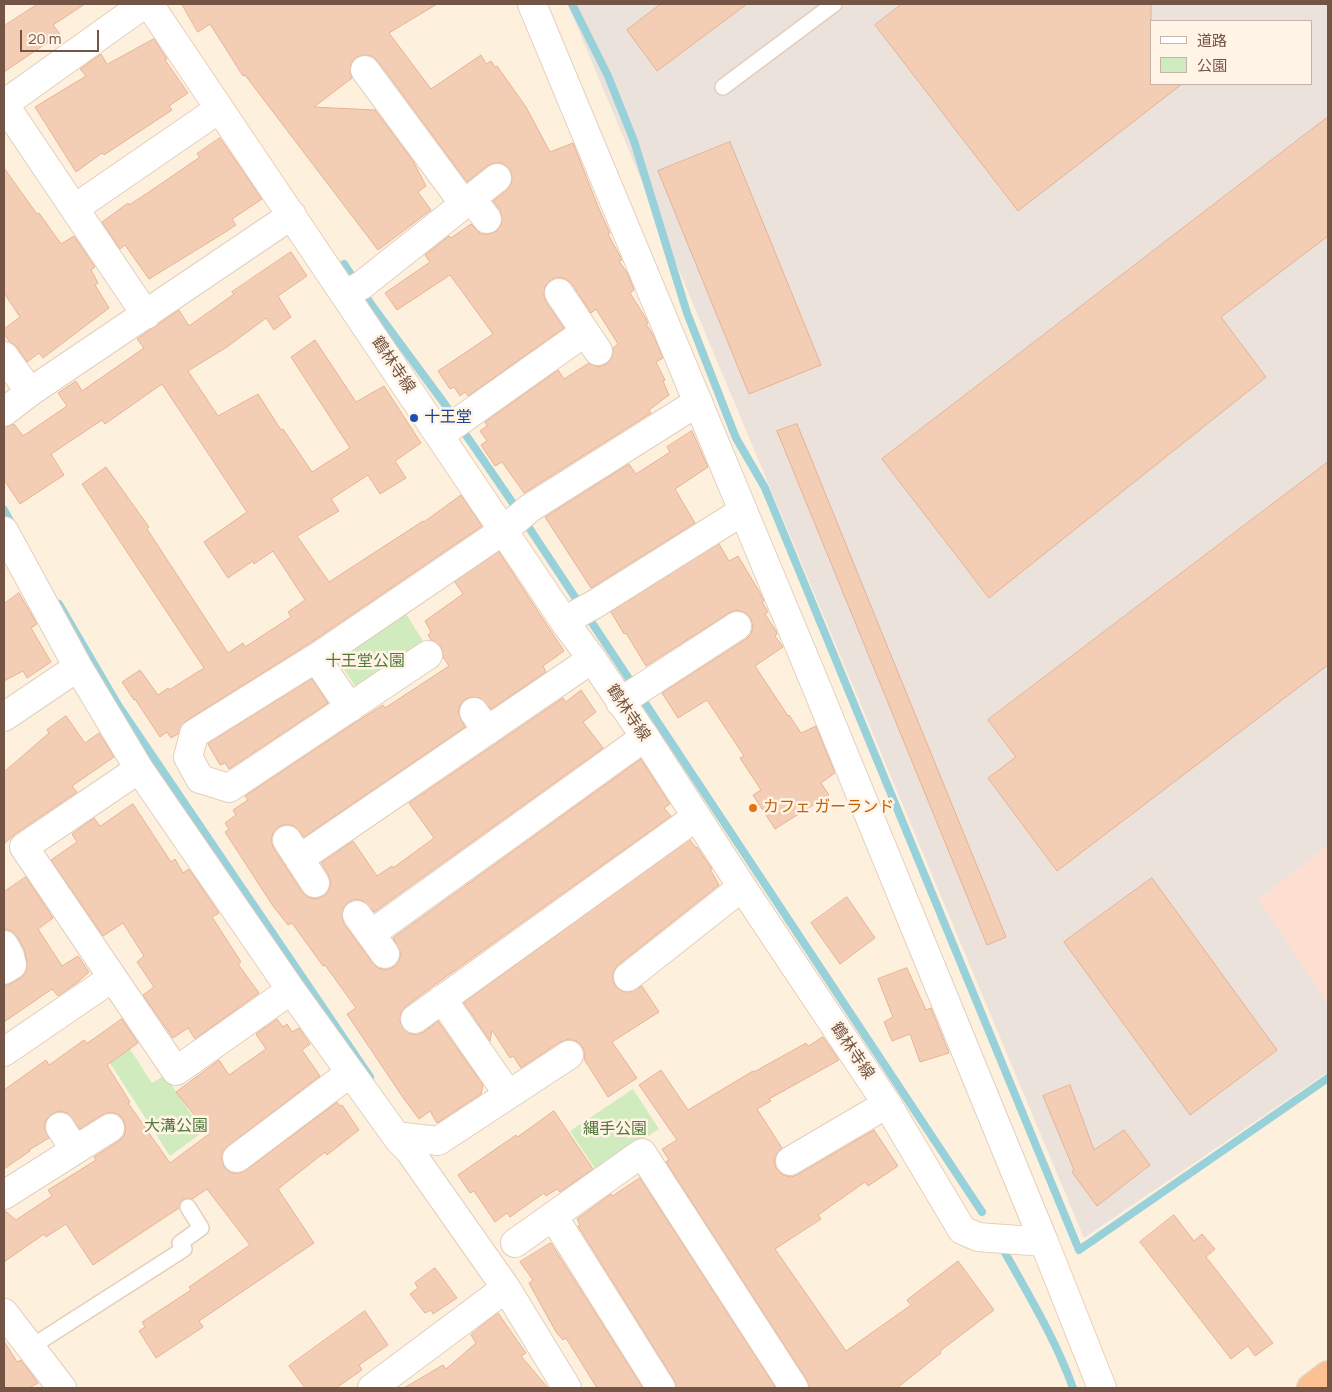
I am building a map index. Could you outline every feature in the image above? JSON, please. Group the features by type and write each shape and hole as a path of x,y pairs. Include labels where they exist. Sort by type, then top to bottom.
{"highway":[{"path":"1311,1388 1328,1375"}],"street":[{"path":"144,4 4,104 146,315"},
{"name":"鶴林寺線","path":"149,4 292,215 355,289 452,425 580,612 592,659 633,694 645,737 742,887 887,1104 962,1230 978,1237 1044,1242"},
{"path":"532,4 743,511 1044,1242 1102,1388"},
{"path":"369,87 474,207"},
{"path":"75,208 219,109"},
{"path":"355,289 474,207 496,178"},
{"path":"4,412 30,392 292,215"},
{"path":"452,425 592,342 559,293"},
{"path":"4,356 30,392"},
{"path":"428,655 229,788 200,779 188,757 194,734 316,658 516,520 698,402"},
{"path":"580,612 743,511"},
{"path":"8,548 139,769 290,990 350,1073 410,1139 410,1150 506,1288 558,1385"},
{"path":"633,694 737,626"},
{"path":"316,658 350,708"},
{"path":"316,883 293,849 481,721 592,659"},
{"path":"4,717 78,667"},
{"path":"371,934 645,737"},
{"path":"139,769 24,847 112,978 176,1071 290,990"},
{"path":"415,1019 696,817"},
{"path":"628,977 742,887"},
{"path":"4,945 12,965 4,970"},
{"path":"4,1052 112,978"},
{"path":"442,999 508,1094"},
{"path":"410,1139 438,1141 569,1055"},
{"path":"237,1158 350,1073"},
{"path":"790,1161 887,1104"},
{"path":"60,1127 74,1150"},
{"path":"4,1194 110,1128"},
{"path":"516,1243 642,1154 794,1388"},
{"path":"553,1216 662,1388"},
{"path":"372,1388 506,1288"},
{"path":"4,1313 59,1387"}],"lane":[{"path":"723,87 834,4"},
{"path":"31,1347 184,1249 180,1244 201,1228 188,1208"}],"shaded area":[{"path":"570,4 1328,4 1328,846 1259,899 1328,1004 1328,1072 1084,1238 568,5"},
{"path":"1328,846 1328,1004 1259,899"}],"green space":[{"name":"十王堂公園","path":"405,612 426,646 366,686 355,686 340,663 344,652"},
{"name":"大溝公園","path":"130,1049 152,1083 165,1075 203,1132 170,1156 110,1063"},
{"name":"縄手公園","path":"633,1089 659,1129 596,1170 570,1131"}],"building":[{"path":"38,4 85,4 53,25 60,34 4,72 4,26"},
{"path":"182,4 437,4 389,33 431,89 481,55 486,64 491,61 495,67 497,66 526,107 550,152 573,143 610,233 608,234 622,260 619,261 628,274 634,290 630,293 645,317 648,323 646,324 654,336 663,358 656,362 665,380 663,381 669,395 649,410 651,413 524,493 502,462 495,466 481,445 487,441 480,431 487,426 485,422 558,370 564,379 589,363 599,367 607,364 612,357 613,348 618,344 596,309 591,313 572,284 566,279 558,277 551,280 545,286 544,295 546,302 564,328 468,396 465,392 460,396 454,387 450,389 438,371 493,334 450,275 397,310 385,293 430,262 425,255 449,236 451,238 471,224 481,234 497,231 501,225 502,218 500,210 493,201 507,190 511,184 512,176 510,169 502,163 494,163 487,166 467,182 378,61 371,56 363,55 356,57 351,64 350,72 352,78 314,107 375,110 413,161 426,186 418,192 431,210 378,250 245,75 243,76 210,24 198,32"},
{"path":"661,4 747,4 657,71 627,30"},
{"path":"902,4 1151,4 1150,85 1181,85 1018,211 875,25"},
{"path":"154,39 167,59 165,60 188,93 169,106 172,110 104,155 102,153 76,172 35,107 86,76 80,69 101,54 107,64"},
{"path":"1328,117 1328,236 1221,317 1266,377 989,598 882,459"},
{"path":"220,138 262,199 232,219 236,225 149,279 125,245 120,249 102,222 200,157 197,154"},
{"path":"730,142 821,365 749,394 658,171"},
{"path":"4,168 61,244 74,236 95,267 91,270 98,283 95,285 109,308 43,358 39,353 27,362 17,347 4,334 4,329 20,317 4,293"},
{"path":"291,252 307,276 278,296 291,317 274,330 266,318 227,347 188,371 218,416 258,394 281,430 283,429 312,472 350,448 291,357 315,340 356,402 384,386 421,443 395,461 406,478 380,494 368,475 331,499 339,511 297,536 329,582 424,522 461,495 482,526 307,645 186,721 178,734 171,738 167,732 160,737 122,682 140,670 158,695 204,668 82,484 106,467 149,527 147,529 228,653 243,643 245,647 291,617 288,612 305,600 273,551 254,564 253,561 228,578 204,542 247,512 162,384 105,424 102,420 51,454 64,475 20,504 4,480 4,427 14,424 23,436 67,406 58,393 76,381 82,391 144,348 137,339 179,310 189,326 234,294 232,292"},
{"path":"797,424 1006,937 987,945 777,431"},
{"path":"692,431 708,467 675,489 695,523 591,588 545,517 629,464 636,474 670,452 667,447"},
{"path":"1328,462 1328,665 1057,871 988,778 1016,757 988,720"},
{"path":"719,544 729,561 738,556 764,601 762,602 768,612 765,614 776,631 777,634 775,636 783,647 755,666 801,733 816,726 835,773 821,783 829,795 775,829 753,795 761,790 740,758 744,756 707,700 678,718 662,693 746,639 751,634 753,626 750,617 744,612 736,610 729,613 646,666 611,612"},
{"path":"499,552 564,651 543,666 546,672 491,709 480,698 472,697 465,699 460,705 458,713 465,727 304,837 294,826 286,824 278,827 273,833 271,841 274,849 302,892 308,897 315,899 324,896 329,890 331,883 321,863 353,841 377,876 392,866 393,868 434,838 409,803 563,698 566,702 581,690 596,712 583,722 603,748 374,912 363,901 356,899 348,902 343,909 342,917 344,924 378,968 386,970 394,967 399,961 401,953 393,938 641,759 670,804 664,808 671,816 433,986 406,1006 401,1012 400,1021 403,1028 409,1033 416,1035 424,1032 438,1021 483,1085 481,1094 437,1123 430,1111 419,1119 404,1099 347,1014 356,1008 292,923 288,925 273,906 225,832 229,829 225,823 236,815 233,810 248,800 245,796 356,722 383,705 385,708 449,666 443,657 441,646 431,640 428,635 431,632 425,621 463,594 455,582"},
{"path":"19,593 37,624 31,628 51,662 27,678 23,671 4,681 4,604"},
{"path":"312,679 328,703 229,769 225,763 220,765 208,744"},
{"path":"66,716 85,743 99,733 114,757 72,786 77,792 15,834 4,844 4,772 49,733 47,730"},
{"path":"133,804 171,862 175,859 183,873 189,869 219,913 212,917 241,962 238,964 259,993 195,1039 188,1028 173,1038 143,995 154,987 137,962 144,956 123,923 103,936 51,860 77,842 72,834 94,818 100,826"},
{"path":"690,840 712,869 710,869 719,885 618,965 613,972 613,980 616,987 622,991 630,992 642,986 659,1012 612,1042 637,1078 608,1097 584,1059 585,1054 582,1046 576,1041 569,1039 560,1042 521,1068 513,1056 510,1058 492,1030 490,1041 464,1003"},
{"path":"26,877 53,918 38,929 62,966 78,956 89,972 58,996 52,989 4,1022 4,986 21,978 26,972 27,962 24,949 18,938 12,931 4,929 4,892"},
{"path":"1152,878 1277,1050 1190,1115 1064,942"},
{"path":"847,897 875,938 840,964 811,923"},
{"path":"907,968 926,1010 931,1008 949,1053 920,1062 910,1034 892,1041 884,1022 893,1017 878,979"},
{"path":"122,1019 138,1043 107,1065 130,1102 128,1103 170,1163 209,1134 176,1092 219,1060 229,1075 266,1049 256,1034 277,1019 283,1027 287,1024 292,1032 299,1028 310,1044 302,1050 320,1076 228,1146 222,1152 224,1167 231,1173 239,1173 246,1170 337,1102 340,1106 342,1105 359,1130 327,1155 325,1152 278,1189 314,1243 199,1321 203,1327 156,1358 139,1331 145,1327 142,1322 191,1290 189,1287 250,1245 207,1189 192,1199 183,1199 179,1208 93,1265 66,1224 46,1237 44,1234 4,1262 4,1210 16,1220 52,1196 48,1190 96,1160 94,1157 124,1136 126,1128 123,1119 118,1114 110,1112 80,1129 67,1113 60,1111 52,1114 46,1120 44,1127 49,1138 4,1169 4,1090 46,1060 49,1065 84,1040 87,1043"},
{"path":"823,1037 839,1060 769,1099 771,1101 757,1109 782,1148 777,1153 774,1161 776,1168 783,1175 791,1177 797,1175 874,1130 898,1166 868,1186 865,1182 818,1215 821,1219 775,1249 846,1351 911,1305 907,1300 958,1261 994,1310 940,1351 941,1353 897,1388 809,1388 807,1380 666,1162 669,1160 662,1149 677,1140 639,1085 661,1070 688,1110 753,1071 806,1043 808,1046"},
{"path":"1070,1085 1094,1150 1124,1130 1150,1165 1097,1206 1072,1172 1074,1170 1043,1096"},
{"path":"554,1111 593,1169 560,1192 557,1189 546,1196 544,1193 510,1217 507,1213 495,1222 474,1191 470,1193 458,1175"},
{"path":"640,1178 776,1388 676,1388 674,1380 578,1226 580,1225 577,1219 611,1194 612,1196"},
{"path":"1174,1215 1194,1241 1202,1234 1215,1249 1206,1257 1273,1343 1255,1356 1248,1346 1231,1359 1140,1242"},
{"path":"551,1243 643,1388 597,1388 566,1338 563,1340 556,1332 529,1283 533,1280 520,1262"},
{"path":"435,1268 457,1298 433,1314 431,1310 425,1313 410,1294 418,1288 415,1283"},
{"path":"365,1311 388,1345 359,1365 362,1370 336,1388 305,1388 289,1366"},
{"path":"498,1313 526,1353 521,1356 548,1388 404,1388 443,1365 446,1369 476,1343 471,1335"},
{"path":"4,1341 17,1362 21,1360 38,1383 29,1388 4,1388"}],"waterway":[{"path":"572,4 608,76 634,141 687,313 736,438 765,488 1079,1250 1328,1078"},
{"path":"344,264 510,499 982,1212"},
{"path":"4,510 14,528"},
{"path":"59,604 118,705 370,1077"},
{"path":"1003,1249 1050,1335 1073,1388"}],"place":[{"name":"十王堂","path":"414,418"},
{"name":"カフェ ガーランド","path":"753,808"}]}
